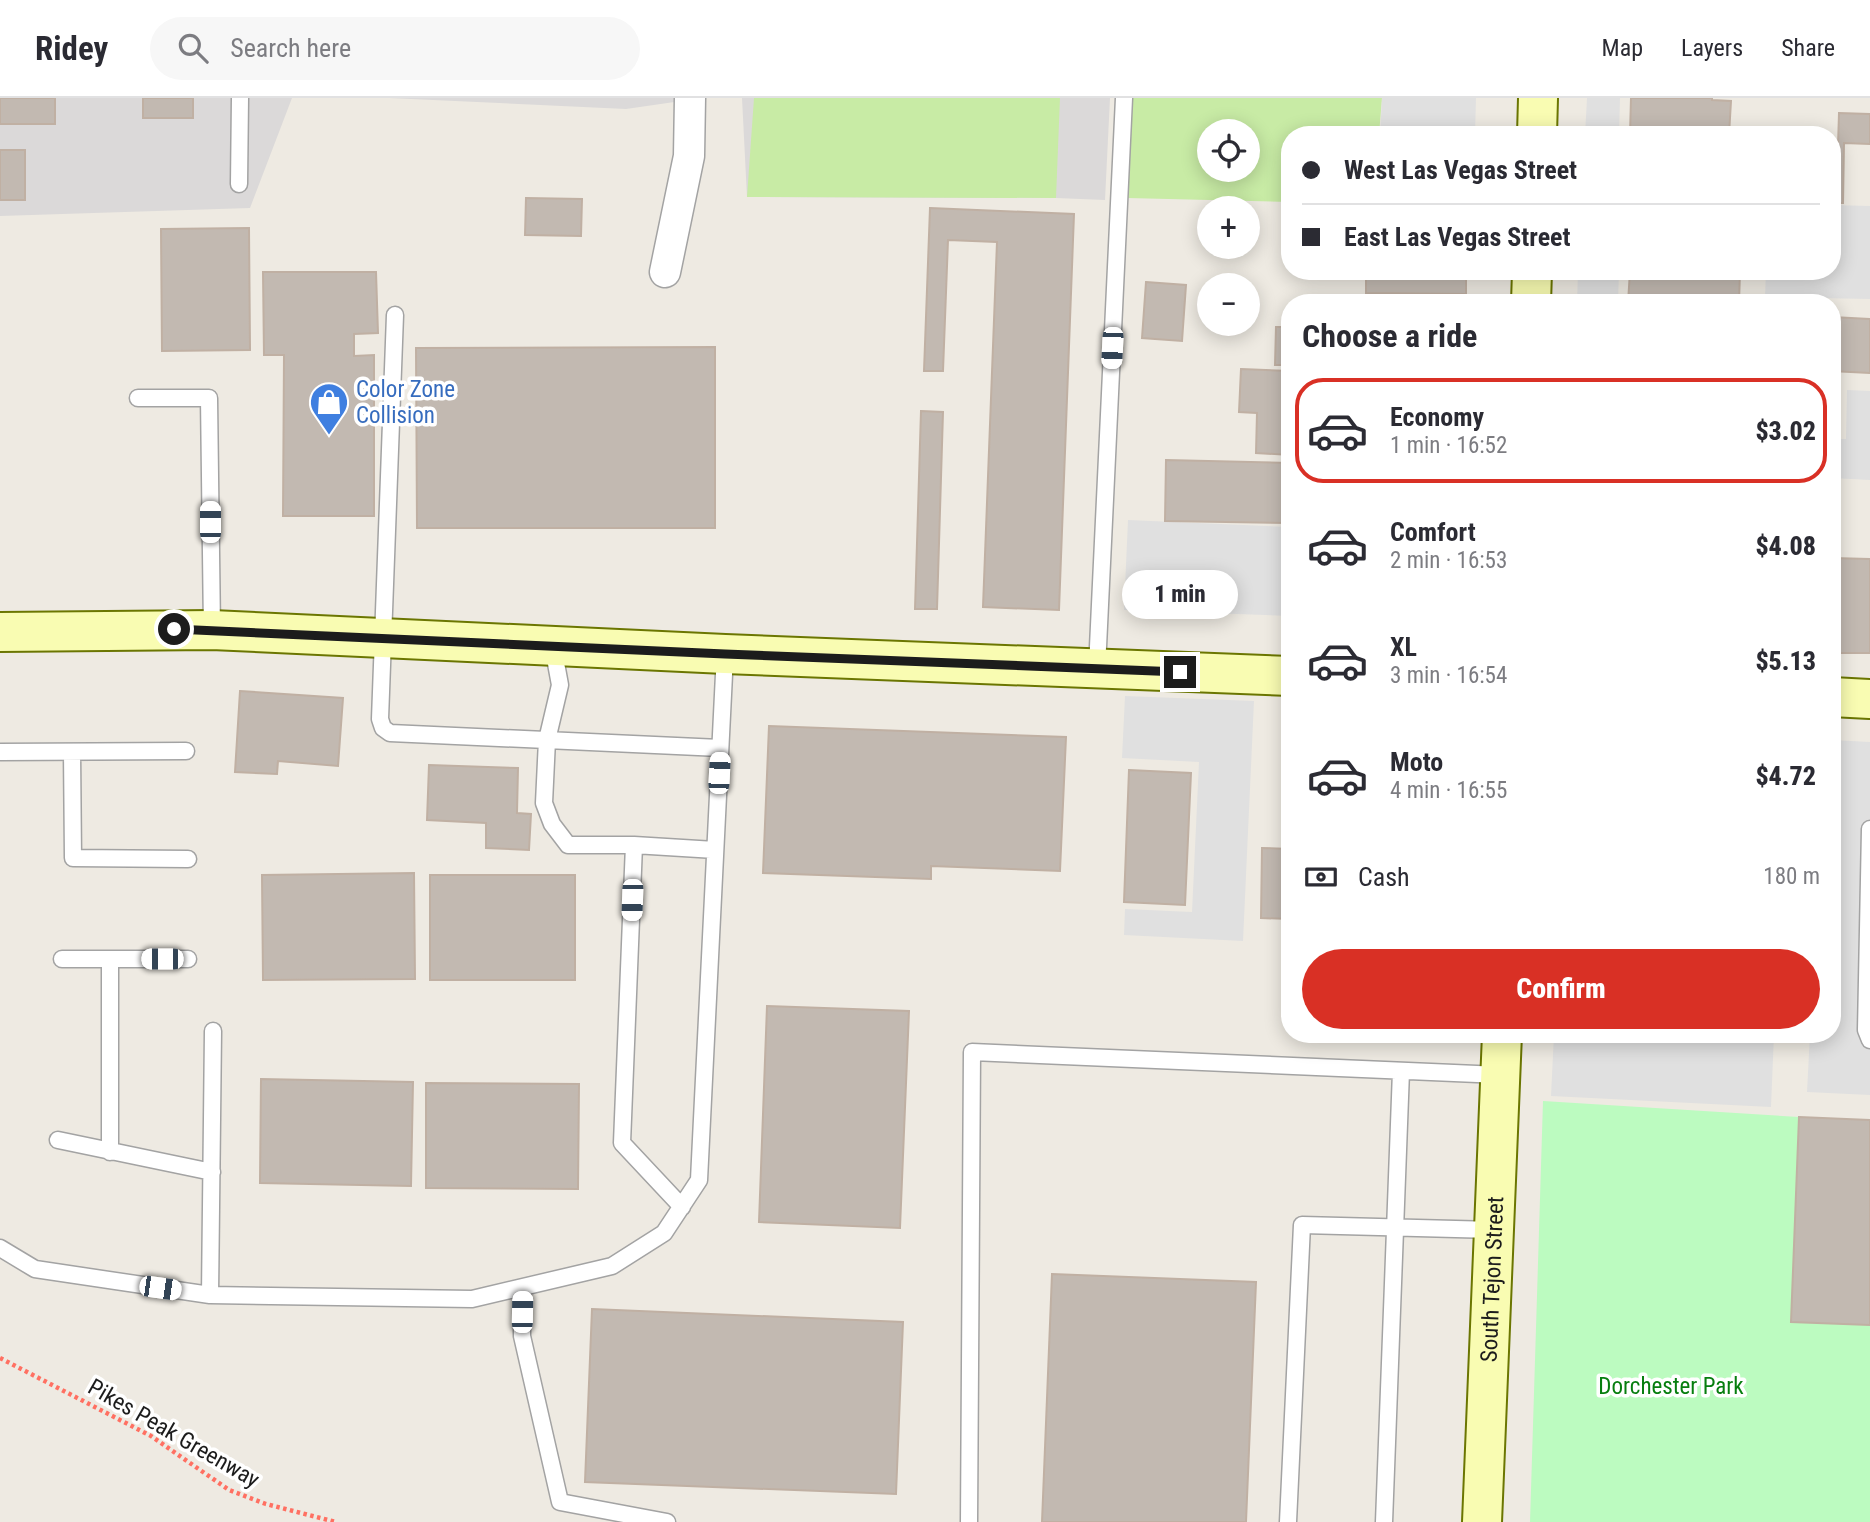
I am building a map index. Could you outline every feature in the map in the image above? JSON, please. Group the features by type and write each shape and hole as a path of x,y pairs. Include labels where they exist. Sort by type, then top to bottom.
{"street":[{"path":"665,272 689,156 690,98"},
{"path":"1537,126 1538,98"},
{"path":"0,632 212,630 725,654 1281,676"},
{"path":"1841,697 1870,699"},
{"name":"South Tejon Street","path":"1482,1522 1502,1043"}],"lane":[{"path":"239,184 240,98"},
{"path":"1097,668 1124,98"},
{"path":"395,316 380,719 383,728 390,733 720,748"},
{"path":"138,398 209,398 212,630"},
{"path":"553,646 560,685 547,740 544,803 552,824 568,845 715,849"},
{"path":"0,1248 35,1269 210,1296 472,1299 612,1266 664,1233 699,1180 725,654"},
{"path":"0,752 186,751"},
{"path":"72,752 73,858 188,859"},
{"path":"1870,829 1866,1030 1870,1040"},
{"path":"634,845 622,1143 682,1207"},
{"path":"62,959 188,959"},
{"path":"110,959 110,1152"},
{"path":"210,1296 213,1031"},
{"path":"969,1522 972,1052 1500,1076"},
{"path":"1384,1522 1401,1071"},
{"path":"58,1140 212,1172"},
{"path":"1288,1522 1302,1225 1494,1230"},
{"path":"522,1288 522,1336 560,1502 667,1522"}],"path":[{"name":"Pikes Peak Greenway","path":"0,1358 151,1436 229,1490 266,1504 336,1522"}],"shaded area":[{"path":"0,98 292,98 250,208 0,216"},
{"path":"389,98 702,98 626,109"},
{"path":"742,98 1110,98 1105,200 747,197"},
{"path":"1382,98 1476,98 1475,126 1380,126"},
{"path":"1587,98 1620,98 1619,126 1585,126"},
{"path":"1841,205 1870,206 1870,299 1841,298 1841,294 1765,294 1766,280 1841,280"},
{"path":"1578,280 1619,280 1618,294 1577,294"},
{"path":"1847,390 1870,391 1870,480 1841,478 1841,439 1846,439"},
{"path":"1128,520 1281,527 1281,616 1124,610"},
{"path":"1125,696 1254,701 1243,941 1124,935 1125,909 1192,912 1199,762 1122,758"},
{"path":"1841,740 1870,742 1870,1095 1807,1092 1810,1043 1841,1043"},
{"path":"1554,1043 1774,1043 1771,1107 1551,1096"}],"green space":[{"path":"754,98 1060,98 1056,198 747,197"},
{"path":"1130,98 1382,98 1380,126 1281,126 1281,202 1260,201 1260,196 1197,196 1197,200 1127,198"},
{"name":"Dorchester Park","path":"1543,1101 1799,1117 1791,1321 1870,1325 1870,1522 1530,1522"}],"building":[{"path":"0,98 55,98 55,124 0,124"},
{"path":"143,98 193,98 193,118 143,118"},
{"path":"1631,98 1712,98 1731,101 1730,126 1630,126"},
{"path":"1839,113 1870,114 1870,144 1844,143 1843,203 1841,126 1839,126"},
{"path":"0,150 25,150 25,200 0,200"},
{"path":"526,198 582,199 581,236 525,235"},
{"path":"930,208 1074,214 1059,610 983,607 997,242 948,240 943,371 924,371"},
{"path":"249,228 250,350 162,351 161,229"},
{"name":"Color Zone Collision","path":"263,272 376,272 378,333 354,334 354,356 374,355 374,516 283,516 284,355 264,355"},
{"path":"1366,280 1466,280 1466,294 1366,293"},
{"path":"1629,280 1740,280 1739,294 1629,294"},
{"path":"1146,282 1186,285 1182,341 1142,338"},
{"path":"1841,317 1870,319 1870,373 1841,371"},
{"path":"1276,327 1281,327 1281,365 1275,365"},
{"path":"715,347 715,528 417,528 416,348"},
{"path":"1241,369 1281,371 1281,454 1256,453 1257,413 1239,412"},
{"path":"921,411 943,412 937,609 915,609"},
{"path":"1166,460 1281,463 1281,523 1165,521"},
{"path":"1841,558 1870,559 1870,653 1841,653"},
{"path":"240,691 343,698 338,766 278,761 277,774 235,772"},
{"path":"769,726 1066,737 1060,871 931,866 931,879 763,873"},
{"path":"429,765 518,768 517,813 531,814 529,850 486,848 486,823 427,820"},
{"path":"1129,770 1191,773 1185,905 1124,902"},
{"path":"1262,848 1281,849 1281,919 1261,918"},
{"path":"414,873 415,979 263,980 262,875"},
{"path":"430,875 575,875 575,980 430,980"},
{"path":"767,1006 909,1011 900,1228 759,1222"},
{"path":"261,1079 413,1082 411,1186 260,1183"},
{"path":"426,1083 579,1084 578,1189 426,1188"},
{"path":"1799,1117 1870,1120 1870,1325 1791,1322"},
{"path":"1052,1274 1256,1282 1246,1522 1042,1522"},
{"path":"592,1309 903,1322 896,1494 585,1482"}],"place":[{"name":"Color Zone Collision","path":"329,436"}],"route":[{"path":"174,629 1180,672"}]}
